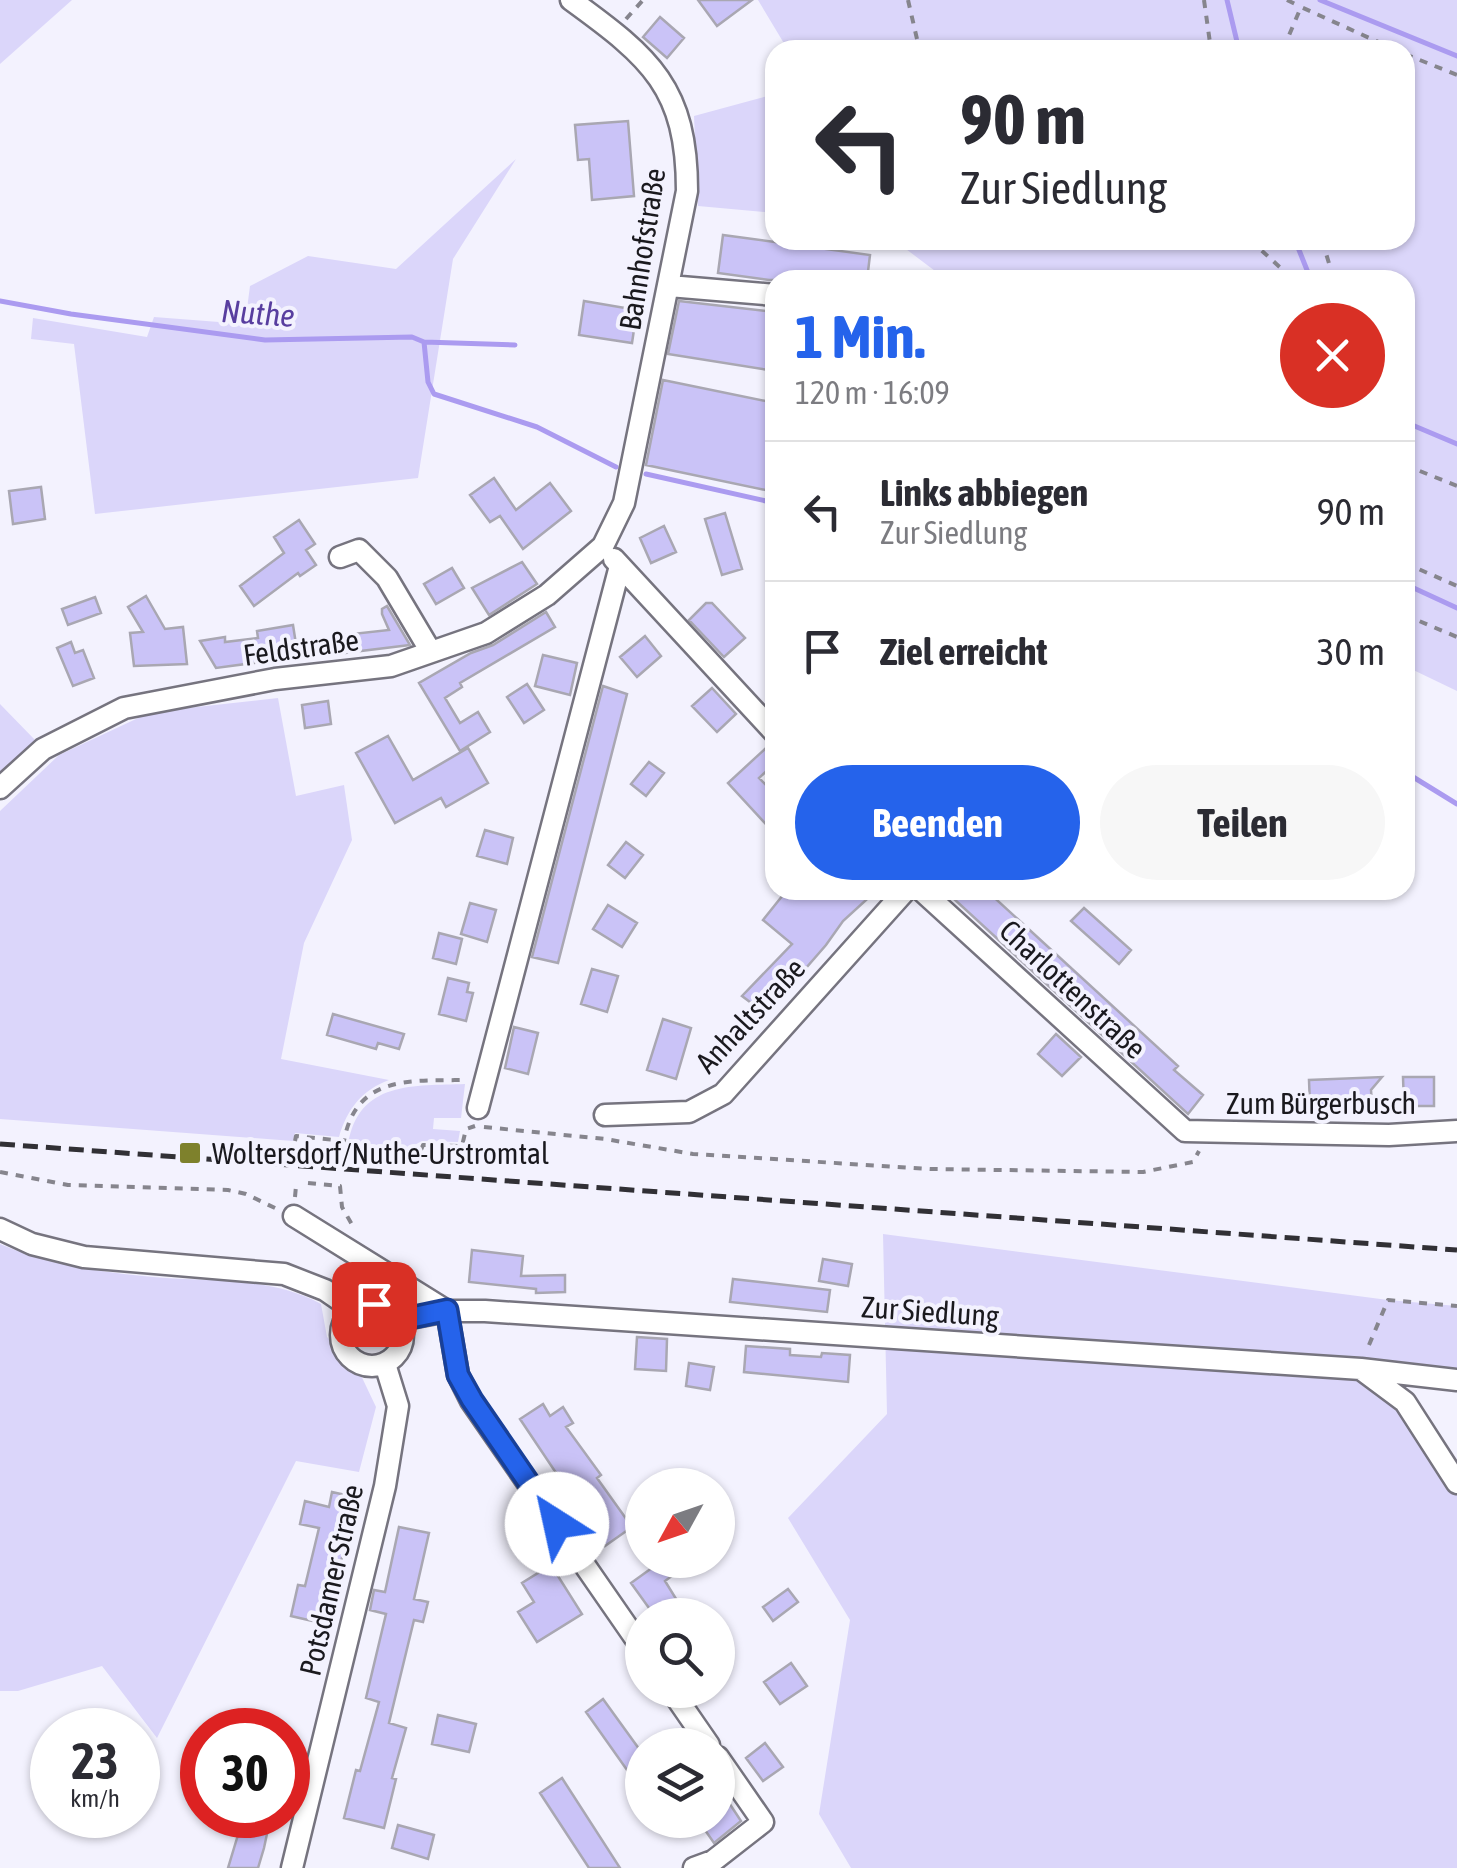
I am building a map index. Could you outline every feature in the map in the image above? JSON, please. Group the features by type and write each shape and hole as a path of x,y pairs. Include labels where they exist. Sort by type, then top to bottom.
{"street":[{"name":"Bahnhofstraße","path":"571,0 649,64 675,102 687,148 687,192 624,503 603,546"},
{"path":"668,286 765,293"},
{"path":"603,546 765,722"},
{"name":"Feldstraße","path":"0,788 43,749 124,708 274,678 391,666 486,632 546,595 603,546"},
{"path":"340,556 358,550 374,562 431,652"},
{"path":"477,1117 620,566"},
{"name":"Anhaltstraße","path":"605,1115 689,1112 723,1094 897,900"},
{"name":"Charlottenstraße","path":"933,900 1184,1132"},
{"name":"Zum Bürgerbusch","path":"1184,1132 1389,1135 1457,1131"},
{"path":"294,1216 447,1310 458,1375 472,1400 625,1623"},
{"path":"0,1230 32,1244 84,1257 284,1274 325,1290 354,1310"},
{"path":"374,1304 393,1311 400,1320 403,1340 385,1364 364,1364 348,1354 341,1336 347,1317 354,1310 374,1304"},
{"name":"Zur Siedlung","path":"400,1320 447,1310 1361,1369 1457,1380"},
{"name":"Potsdamer Straße","path":"292,1868 385,1486 398,1406 385,1364"},
{"path":"1361,1369 1405,1402 1457,1484"},
{"path":"706,1866 763,1822 735,1782"}],"path":[{"path":"614,32 643,0"},
{"path":"908,0 917,40"},
{"path":"1204,0 1210,40"},
{"path":"1287,0 1374,40"},
{"path":"1287,40 1300,7"},
{"path":"1415,58 1457,75"},
{"path":"1261,250 1283,270"},
{"path":"1415,469 1457,486"},
{"path":"1415,567 1457,586"},
{"path":"1415,619 1457,637"},
{"path":"295,1141 296,1136 344,1141 352,1116 364,1100 394,1083 484,1080"},
{"path":"421,1150 423,1145 462,1146 466,1129 477,1117 693,1154 931,1169 1144,1172 1193,1162 1209,1134"},
{"path":"0,1172 68,1186 228,1190 294,1216"},
{"path":"308,1184 340,1186"},
{"path":"1369,1345 1388,1300 1457,1306"}],"shaded area":[{"path":"0,0 72,0 0,64"},
{"path":"758,0 1457,0 1457,691 1415,671 1415,270 934,270 907,250 1415,250 1415,40 782,40"},
{"path":"765,97 765,212 698,206 694,116"},
{"path":"516,159 453,259 418,478 95,514 74,344 31,339 33,318 147,337 154,317 245,324 250,286 308,256 396,269"},
{"path":"278,698 296,796 344,785 352,840 304,943 281,1059 389,1080 357,1102 339,1137 295,1133 293,1141 0,1119 0,811 59,755 151,712"},
{"path":"0,704 35,740 0,775"},
{"path":"465,1084 461,1118 434,1118 433,1129 460,1131 458,1142 422,1141 407,1149 348,1145 363,1108 376,1098 409,1087"},
{"path":"883,1234 1457,1306 1457,1380 1363,1370 1405,1402 1457,1483 1457,1868 851,1868 819,1814 850,1620 788,1518 887,1414"},
{"path":"0,1244 94,1270 260,1284 321,1304 327,1337 357,1367 376,1407 359,1472 296,1461 160,1732 160,1708 134,1708 102,1666 18,1691 0,1691"}],"building":[{"path":"698,0 752,0 717,26"},
{"path":"660,17 684,38 667,58 643,37"},
{"path":"628,121 634,196 592,200 589,159 578,160 575,125"},
{"path":"723,235 765,241 765,250 833,250 870,255 868,270 765,270 765,279 718,273"},
{"path":"584,301 637,310 632,343 579,335"},
{"path":"679,301 765,311 765,369 668,354"},
{"path":"663,380 765,401 765,490 646,465"},
{"path":"494,478 516,510 550,483 571,511 523,549 500,516 490,522 470,495"},
{"path":"41,487 45,519 13,524 9,491"},
{"path":"725,513 742,569 722,575 705,519"},
{"path":"299,520 315,544 306,550 316,565 300,576 298,573 254,606 240,586 284,553 274,537"},
{"path":"664,526 676,552 651,563 640,538"},
{"path":"522,562 537,584 489,615 472,588"},
{"path":"452,568 464,588 436,604 424,584"},
{"path":"146,596 165,629 183,627 187,664 134,666 130,633 143,632 128,607"},
{"path":"95,597 101,613 68,625 62,609"},
{"path":"706,603 712,603 745,638 724,657 689,620"},
{"path":"387,606 410,645 336,654 334,636 389,630 382,614"},
{"path":"546,612 555,627 460,683 462,687 445,698 460,723 478,712 490,732 460,751 419,683"},
{"path":"293,625 298,657 216,668 200,641 258,638 257,631"},
{"path":"645,636 661,656 637,677 620,657"},
{"path":"71,642 75,653 83,650 94,678 73,686 57,648"},
{"path":"543,655 577,663 570,695 535,686"},
{"path":"527,684 544,710 524,723 507,697"},
{"path":"603,686 627,694 558,963 532,957"},
{"path":"712,688 736,714 717,732 692,706"},
{"path":"328,701 331,724 305,728 302,705"},
{"path":"388,736 413,780 468,748 488,783 446,807 441,798 395,823 356,753"},
{"path":"765,749 765,772 759,778 765,784 765,823 728,783"},
{"path":"649,762 664,773 646,796 631,784"},
{"path":"485,830 513,838 507,864 477,856"},
{"path":"626,842 643,855 625,878 608,865"},
{"path":"779,900 866,900 843,921 766,1014 742,996 792,944 763,920"},
{"path":"955,900 997,900 1178,1066 1174,1070 1203,1095 1188,1114"},
{"path":"470,903 496,910 487,942 461,934"},
{"path":"608,905 637,923 622,947 593,929"},
{"path":"1084,908 1131,950 1119,964 1071,921"},
{"path":"439,933 462,939 456,964 433,958"},
{"path":"592,969 618,976 607,1012 581,1004"},
{"path":"448,978 469,983 467,992 473,993 466,1021 439,1014"},
{"path":"333,1014 404,1034 399,1049 378,1043 376,1049 327,1035"},
{"path":"663,1019 691,1028 676,1079 647,1070"},
{"path":"514,1027 538,1033 528,1074 505,1068"},
{"path":"1056,1034 1081,1057 1062,1076 1038,1054"},
{"path":"1382,1077 1371,1090 1372,1104 1310,1106 1309,1080"},
{"path":"1403,1077 1434,1077 1434,1106 1404,1106"},
{"path":"472,1250 523,1256 521,1276 565,1275 565,1292 536,1293 536,1289 469,1282"},
{"path":"823,1259 852,1264 848,1286 819,1281"},
{"path":"733,1279 830,1290 827,1312 730,1302"},
{"path":"637,1337 667,1339 666,1371 635,1369"},
{"path":"746,1346 790,1349 790,1355 850,1355 848,1382 744,1372"},
{"path":"689,1363 714,1367 710,1390 686,1386"},
{"path":"543,1404 550,1416 563,1407 573,1423 566,1427 601,1475 597,1478 625,1517 625,1532 605,1546 520,1419"},
{"path":"332,1492 359,1498 337,1575 331,1574 321,1623 291,1616 298,1585 305,1586 319,1528 300,1524 305,1501 329,1507"},
{"path":"399,1527 429,1533 414,1599 428,1602 423,1622 414,1620 389,1723 406,1728 384,1828 344,1818 379,1702 366,1698 386,1614 370,1610 374,1590 385,1592"},
{"path":"551,1565 582,1614 537,1642 518,1612 534,1602 522,1583"},
{"path":"638,1578 669,1578 665,1581 676,1598 642,1598 631,1583"},
{"path":"788,1589 798,1602 773,1621 763,1607"},
{"path":"791,1663 807,1686 780,1704 764,1682"},
{"path":"603,1699 625,1729 625,1767 586,1712"},
{"path":"438,1715 476,1724 469,1752 432,1744"},
{"path":"765,1743 783,1767 763,1781 746,1758"},
{"path":"562,1778 620,1868 589,1868 540,1793"},
{"path":"398,1825 434,1835 428,1859 392,1848"},
{"path":"237,1838 266,1838 258,1868 228,1868"}],"waterway":[{"name":"Nuthe","path":"1227,0 1237,40"},
{"path":"1320,0 1457,56"},
{"name":"Nuthe","path":"1299,250 1307,270"},
{"name":"Nuthe","path":"0,301 265,340 412,337 424,342 515,345"},
{"path":"424,342 428,382 434,394 537,427 616,467"},
{"path":"1415,426 1457,444"},
{"path":"646,474 765,501"},
{"name":"Nuthe","path":"1415,589 1457,608"},
{"path":"1415,778 1457,804"}],"railway":[{"path":"0,1144 1457,1250"}],"place":[{"name":"Woltersdorf/Nuthe-Urstromtal","path":"190,1153"}],"route":[{"path":"374,1304 393,1311 400,1320 447,1310 458,1375 557,1524"}]}
